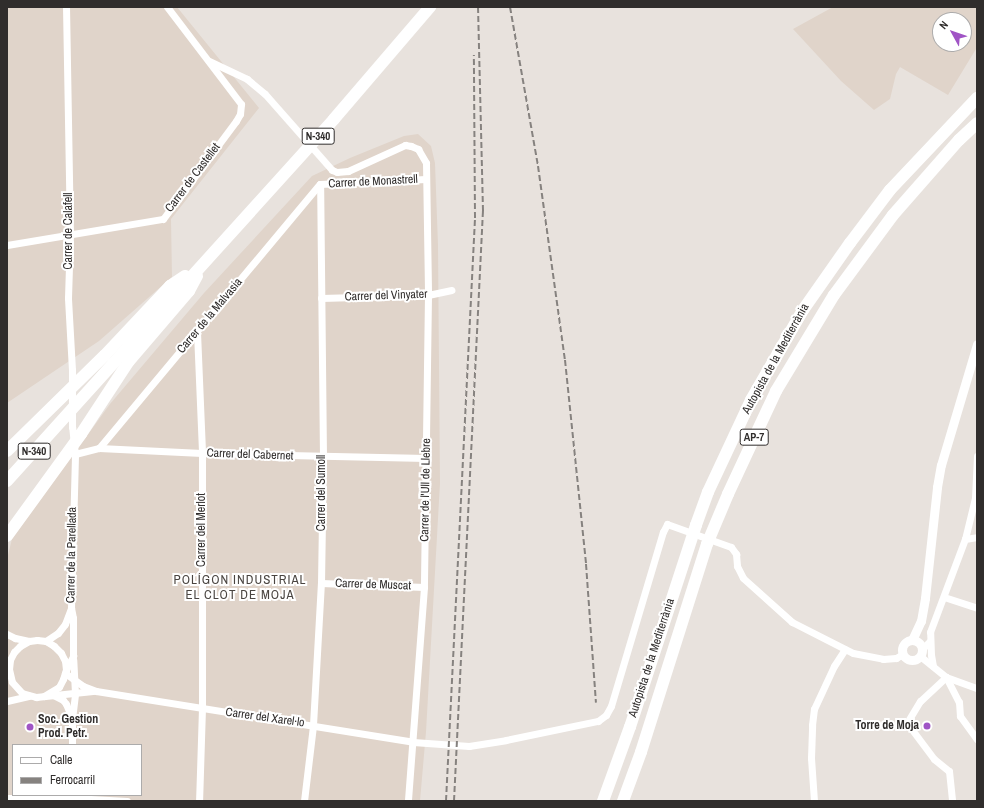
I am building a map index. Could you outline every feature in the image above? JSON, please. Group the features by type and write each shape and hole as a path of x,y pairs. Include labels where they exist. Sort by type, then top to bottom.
{"highway":[{"name":"N-340","path":"7,480 334,119 430,7"},
{"name":"Autopista de la Mediterrània","path":"604,801 630,728 708,492 752,400 803,310 850,243 890,190 977,98"},
{"name":"Autopista de la Mediterrània","path":"623,801 641,752 707,544 728,494 776,391 834,295 888,221 933,169 977,123"},
{"path":"7,451 79,380 170,286 203,262"},
{"path":"7,536 70,456 81,434 129,361 189,291 203,262"}],"street":[{"name":"Carrer de Calafell","path":"66,7 70,235 68,298 72,370 72,427 70,456"},
{"path":"167,7 209,61"},
{"name":"Carrer de Castellet","path":"7,245 162,219 240,114 241,104 209,61"},
{"name":"Carrer de l'Ull de Llebre","path":"209,61 247,78 265,94 332,170 337,172 348,171 405,145 412,146 423,154 426,163 428,295 424,587 408,801"},
{"name":"Carrer de Monastrell","path":"320,184 426,179"},
{"name":"Carrer del Sumoll","path":"304,801 313,725 321,583 323,457 320,184"},
{"name":"Carrer de la Malvasia","path":"99,448 320,184"},
{"name":"Carrer del Vinyater","path":"321,298 428,295 451,290"},
{"name":"Carrer del Merlot","path":"197,332 202,453 202,708 199,801"},
{"path":"903,654 904,645 912,640 921,621 941,465 977,344"},
{"name":"Carrer del Cabernet","path":"70,456 99,448 323,457 426,458"},
{"name":"Carrer de la Parellada","path":"70,456 71,608 73,622 75,681 72,744"},
{"path":"933,666 930,632 964,539 975,498 977,456"},
{"name":"Carrer del Xarel·lo","path":"96,691 413,742 468,746 506,740 598,720 606,714 611,706 663,532 667,524 679,527 731,547 736,554 737,566 743,578 785,618 845,649"},
{"path":"964,539 977,537"},
{"name":"Carrer de Muscat","path":"321,583 424,587"},
{"path":"944,597 977,608"},
{"path":"46,641 58,633 66,624 71,608"},
{"path":"7,634 15,638 28,641 46,641 61,652 65,661 65,672 59,687 44,696"},
{"path":"912,640 920,644 921,652 933,666 946,677 977,688"},
{"path":"7,684 10,660 14,652 28,641"},
{"path":"903,654 910,660 916,659 930,641"},
{"path":"814,801 811,758 814,709 834,666 845,649 853,653 884,659 896,658 903,654"},
{"name":"Carrer de la Parellada","path":"65,672 71,663 73,656"},
{"path":"8,671 16,688 29,696"},
{"path":"65,672 75,681 96,691"},
{"path":"946,677 920,701 907,723 925,744 934,759 949,771 952,801"},
{"path":"946,677 959,702 960,716 977,739"},
{"path":"7,701 29,696 96,691"},
{"name":"Carrer de la Parellada","path":"52,695 63,700 72,719"},
{"path":"7,798 72,798 127,801"}],"shaded area":[{"path":"7,7 177,7 259,108 171,219 172,277 99,341 7,403"},
{"path":"833,7 977,7 976,49 948,95 900,67 896,74 890,99 874,110 841,81 793,29"},
{"path":"418,134 431,146 435,163 438,245 440,483 426,732 420,801 7,801 7,559 12,539 110,404 204,293 312,176 350,158 404,136"}],"railway":[{"path":"454,801 483,211 478,7"},
{"path":"510,7 538,166 565,360 586,564 596,703"},
{"path":"446,801 475,218 474,55"}],"place":[{"name":"Torre de Moja","path":"927,726"},
{"name":"Soc. Gestion Prod. Petr.","path":"30,727"}],"district":[{"name":"POLÍGON INDUSTRIAL EL CLOT DE MOJA","path":"240,588"}]}
